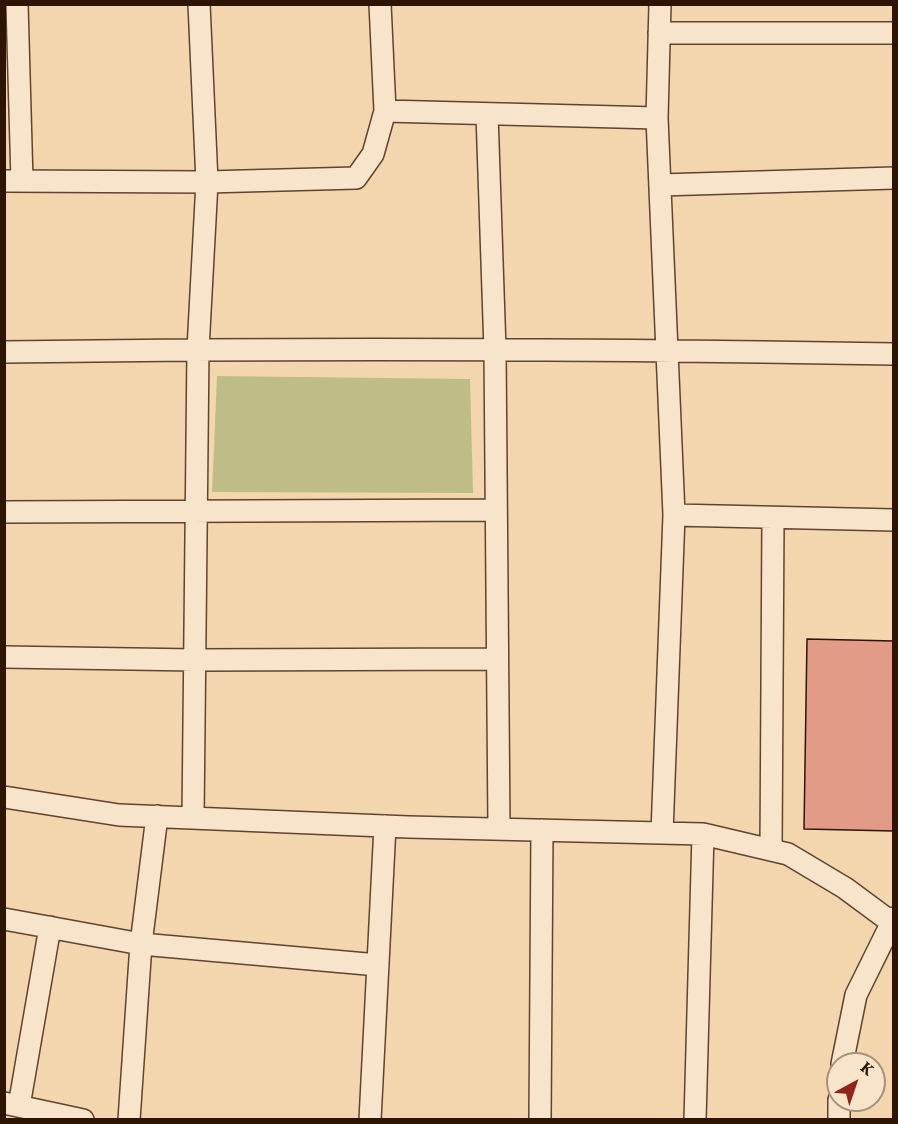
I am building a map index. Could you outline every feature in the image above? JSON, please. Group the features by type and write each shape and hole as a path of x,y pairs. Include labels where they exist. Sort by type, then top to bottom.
{"street":[{"path":"17,4 13,181 207,182 356,178 373,154 385,111 380,4"},
{"path":"193,818 198,349 207,182 199,4"},
{"path":"660,4 657,118 674,515 662,833"},
{"path":"659,33 894,33"},
{"path":"385,111 657,118"},
{"path":"487,114 495,350 499,829"},
{"path":"660,184 894,178"},
{"path":"4,352 198,349 667,350 894,354"},
{"path":"4,512 496,510"},
{"path":"674,515 894,520"},
{"path":"771,850 773,518"},
{"path":"4,657 195,660 497,659"},
{"path":"4,797 119,814 193,818 385,826 703,834 788,854 845,888 892,920 856,995 844,1052"},
{"path":"129,1119 141,944 157,816"},
{"path":"370,1119 385,826"},
{"path":"540,1119 542,830"},
{"path":"696,1119 703,834"},
{"path":"4,919 141,944 378,965"},
{"path":"50,927 12,1105 83,1119"}],"shaded area":[{"path":"217,376 470,379 473,493 212,492"}],"building":[{"path":"807,639 894,641 894,831 804,829"}]}
